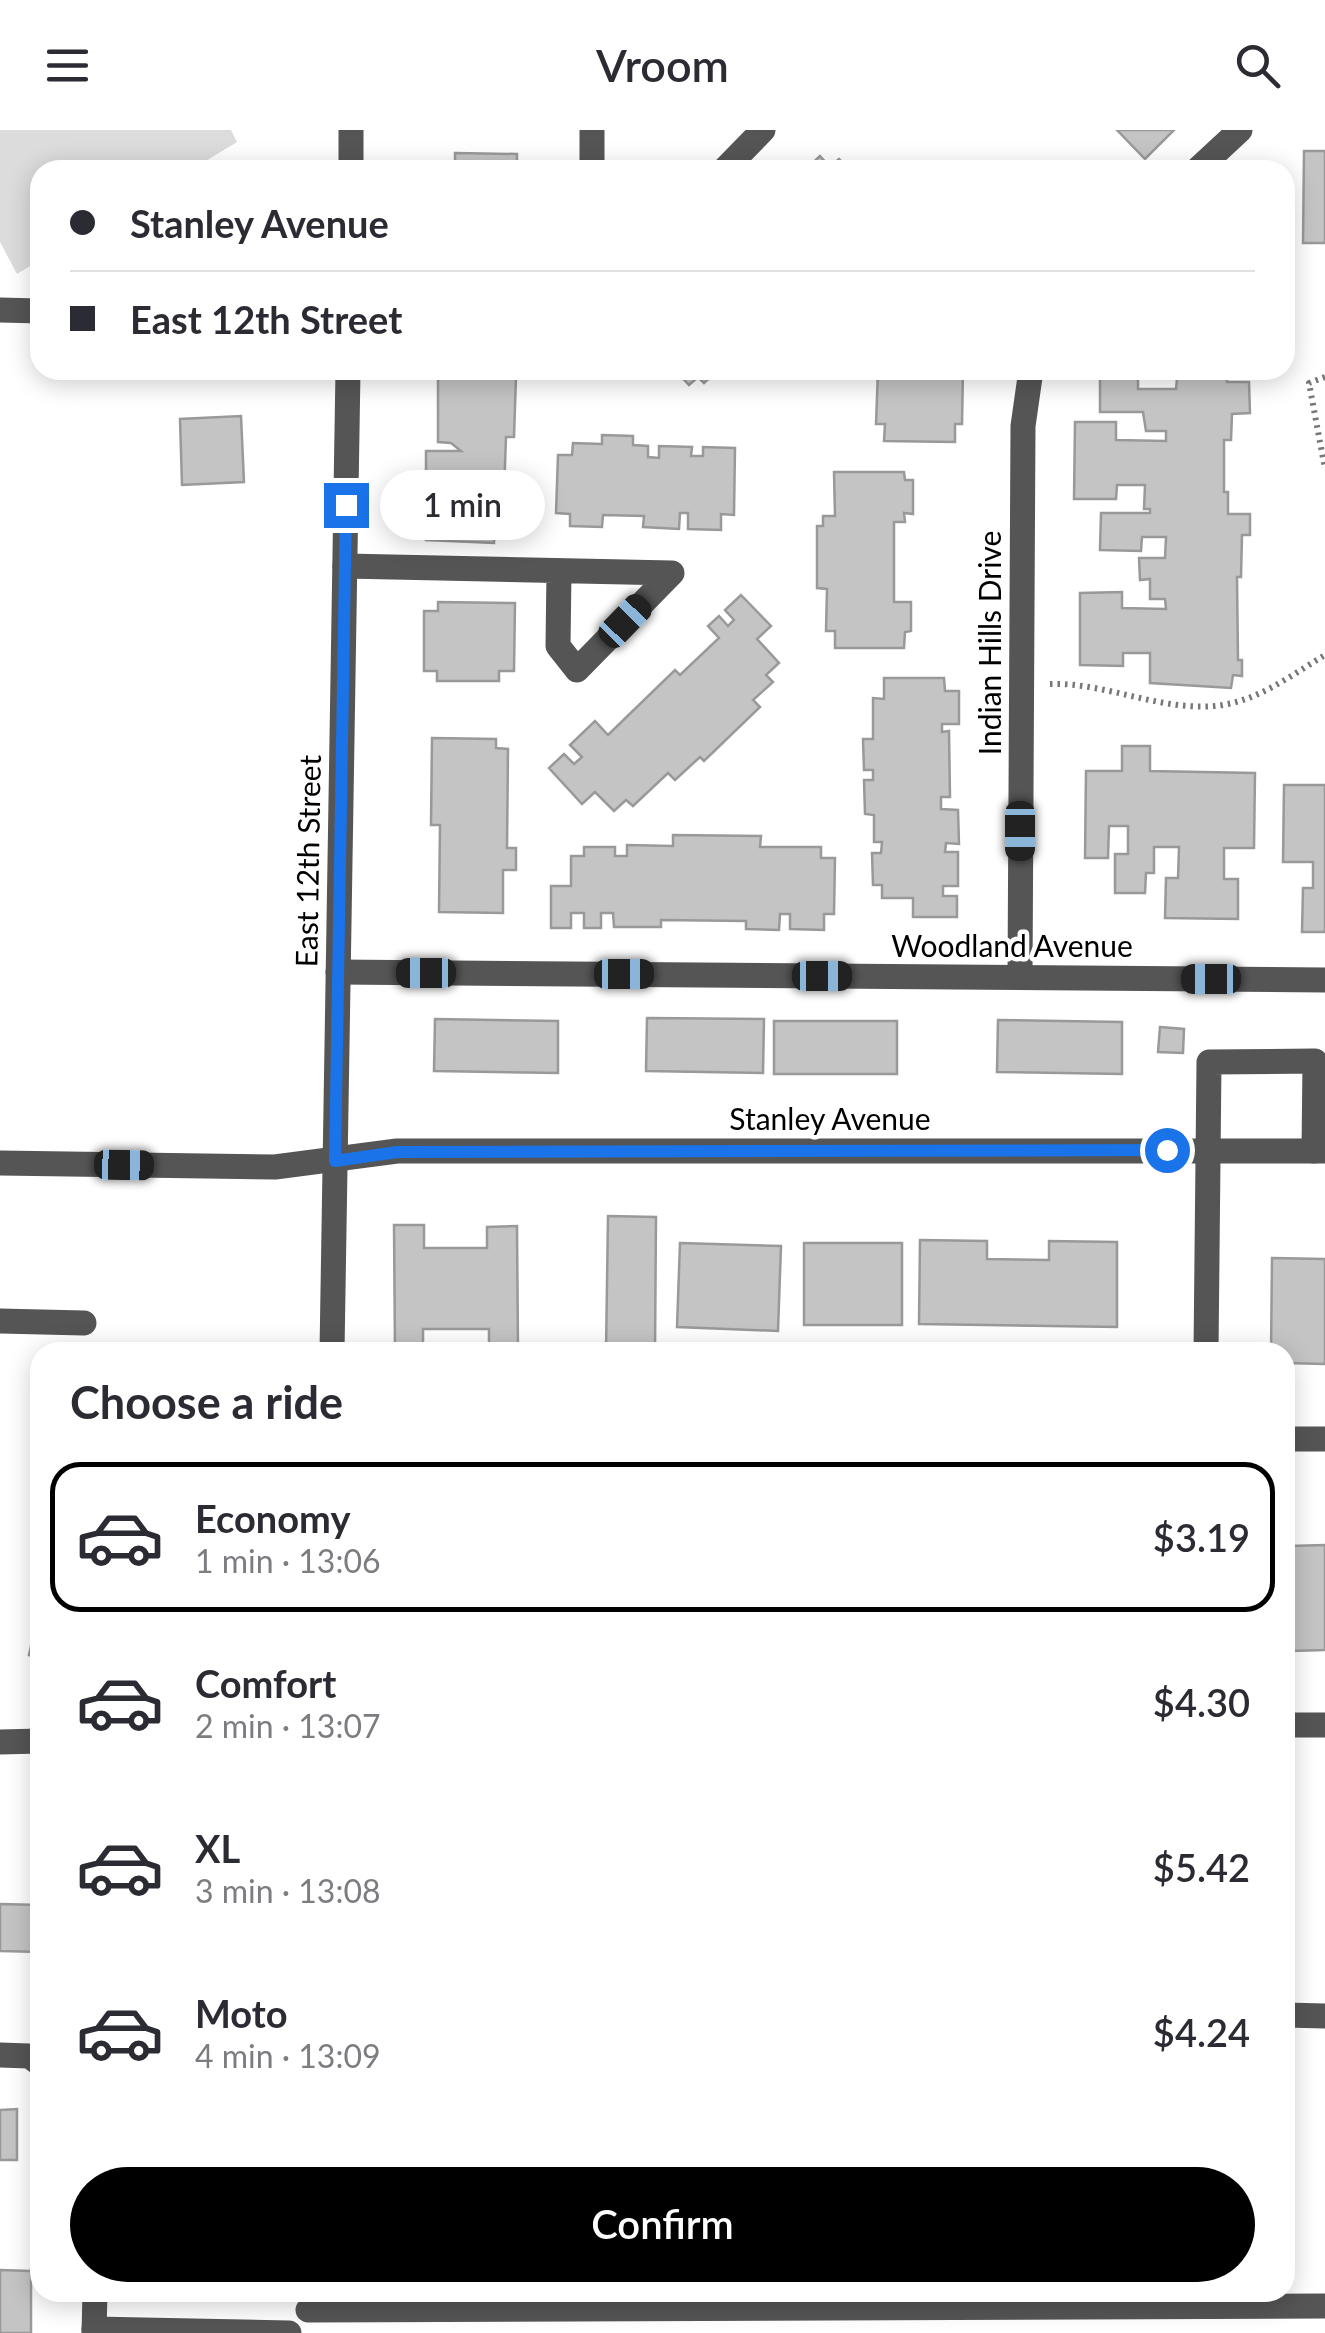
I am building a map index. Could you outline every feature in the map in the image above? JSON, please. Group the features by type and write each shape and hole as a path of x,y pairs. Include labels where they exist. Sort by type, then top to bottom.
{"street":[{"path":"350,160 351,130"},
{"path":"592,130 592,160"},
{"path":"734,160 763,130"},
{"path":"1208,160 1240,130"},
{"path":"0,310 30,311"},
{"name":"East 12th Street","path":"332,1342 348,380"},
{"name":"Indian Hills Drive","path":"1020,977 1024,426 1030,380"},
{"path":"344,566 672,573 578,670 558,646 558,571"},
{"name":"Woodland Avenue","path":"338,972 1325,980"},
{"path":"1206,1342 1209,1062 1315,1061 1320,1150"},
{"name":"Stanley Avenue","path":"0,1163 275,1168 397,1152 1320,1150"},
{"path":"0,1321 84,1324"},
{"path":"1295,1439 1325,1439"},
{"path":"1295,1724 1325,1724"},
{"path":"0,1742 30,1741"},
{"path":"1295,2015 1325,2016"},
{"path":"0,2055 30,2057"},
{"path":"94,2302 94,2331 290,2333"},
{"path":"308,2312 1005,2302"},
{"path":"1262,2302 1325,2306"}],"path":[{"path":"1325,377 1309,383 1325,469"},
{"path":"1021,685 1075,683 1188,706 1228,704 1270,688 1325,655"}],"shaded area":[{"path":"0,130 231,130 237,142 207,160 30,160 30,266 17,274 0,242"}],"building":[{"path":"1117,130 1174,130 1145,159"},
{"path":"1304,151 1325,151 1325,243 1303,243"},
{"path":"455,153 517,154 517,160 455,160"},
{"path":"438,380 516,380 514,437 506,437 503,520 495,520 494,543 426,540 426,451 461,451 451,443 438,442"},
{"path":"878,380 963,380 962,424 955,424 955,442 884,441 885,424 876,424"},
{"path":"1100,380 1138,380 1138,389 1176,389 1177,380 1249,382 1250,413 1232,414 1231,440 1224,440 1228,514 1250,514 1250,535 1242,535 1241,577 1237,577 1238,660 1242,660 1242,676 1233,675 1231,688 1150,683 1150,653 1123,653 1123,666 1080,665 1080,593 1122,592 1122,608 1166,609 1165,599 1150,599 1150,579 1140,580 1139,558 1165,558 1166,537 1142,537 1141,551 1100,550 1101,513 1150,513 1150,509 1144,509 1145,485 1117,485 1116,499 1074,499 1075,422 1116,422 1116,440 1166,441 1166,431 1146,431 1143,412 1100,412"},
{"path":"241,416 244,482 182,485 180,419"},
{"path":"602,435 633,436 633,445 648,446 648,457 659,458 659,446 692,447 691,456 703,456 703,447 735,448 734,515 721,514 721,530 688,529 688,513 680,513 679,529 643,527 644,516 603,515 602,527 570,526 570,514 556,513 558,455 572,455 573,443 602,444"},
{"path":"834,472 904,472 905,480 913,480 913,514 904,513 905,522 894,522 894,602 911,602 911,631 905,632 904,648 835,648 835,631 826,631 827,589 817,588 817,526 823,526 823,516 835,516"},
{"path":"741,595 771,626 757,639 779,663 766,675 773,682 753,700 760,707 704,761 700,757 675,780 668,773 633,806 626,800 614,811 595,792 582,804 549,768 564,754 574,764 582,757 570,745 595,721 608,735 675,670 680,675 719,638 708,626 719,616 728,626 734,620 725,610"},
{"path":"438,602 515,603 514,671 499,671 499,681 437,681 437,671 424,671 424,611 438,611"},
{"path":"884,678 944,678 945,691 959,691 959,724 942,724 942,732 949,731 950,797 941,797 941,809 958,810 959,844 946,843 945,852 958,852 958,886 943,886 943,896 957,896 957,917 913,917 913,898 882,898 882,885 873,885 872,853 881,853 882,842 874,842 874,815 865,814 864,780 873,780 873,770 864,770 863,739 873,739 873,698 884,699"},
{"path":"432,738 496,739 496,748 508,749 507,848 516,848 516,870 503,870 503,913 439,912 440,825 431,825"},
{"path":"1122,746 1150,746 1150,771 1255,773 1254,848 1224,848 1224,879 1238,879 1238,919 1165,918 1166,878 1178,878 1179,847 1154,847 1154,873 1146,873 1145,893 1115,893 1115,854 1128,854 1128,826 1109,826 1108,858 1085,858 1086,771 1122,771"},
{"path":"1284,785 1325,785 1325,932 1302,932 1303,888 1313,888 1313,862 1283,862"},
{"path":"673,835 761,836 760,847 821,847 821,858 835,858 834,914 824,914 824,930 790,929 790,914 780,914 779,930 746,929 746,921 661,920 661,927 614,927 613,913 601,913 601,928 584,928 584,913 571,913 571,928 551,928 551,886 571,886 571,856 584,856 584,847 615,847 615,856 627,856 627,845 673,846"},
{"path":"647,1018 764,1019 763,1073 646,1071"},
{"path":"435,1019 558,1021 558,1073 434,1071"},
{"path":"998,1020 1122,1022 1122,1074 997,1072"},
{"path":"774,1021 897,1021 897,1074 774,1074"},
{"path":"1160,1027 1184,1029 1183,1053 1158,1052"},
{"path":"608,1216 656,1217 655,1342 606,1342"},
{"path":"394,1225 424,1225 424,1248 487,1248 487,1227 517,1226 518,1342 489,1342 489,1329 423,1329 423,1342 395,1342"},
{"path":"920,1240 987,1241 987,1259 1049,1260 1049,1241 1117,1242 1117,1327 919,1324"},
{"path":"680,1243 781,1246 778,1331 677,1327"},
{"path":"804,1243 902,1243 902,1325 804,1325"},
{"path":"1272,1258 1325,1259 1325,1364 1295,1363 1295,1342 1271,1342"},
{"path":"1325,1545 1325,1650 1295,1651 1295,1546"},
{"path":"0,1904 30,1905 30,1952 0,1951"},
{"path":"17,2109 17,2160 0,2160 0,2110"},
{"path":"0,2270 30,2271 31,2333 0,2333"}],"route":[{"path":"346,505 335,1161 397,1152 1167,1150"}]}
